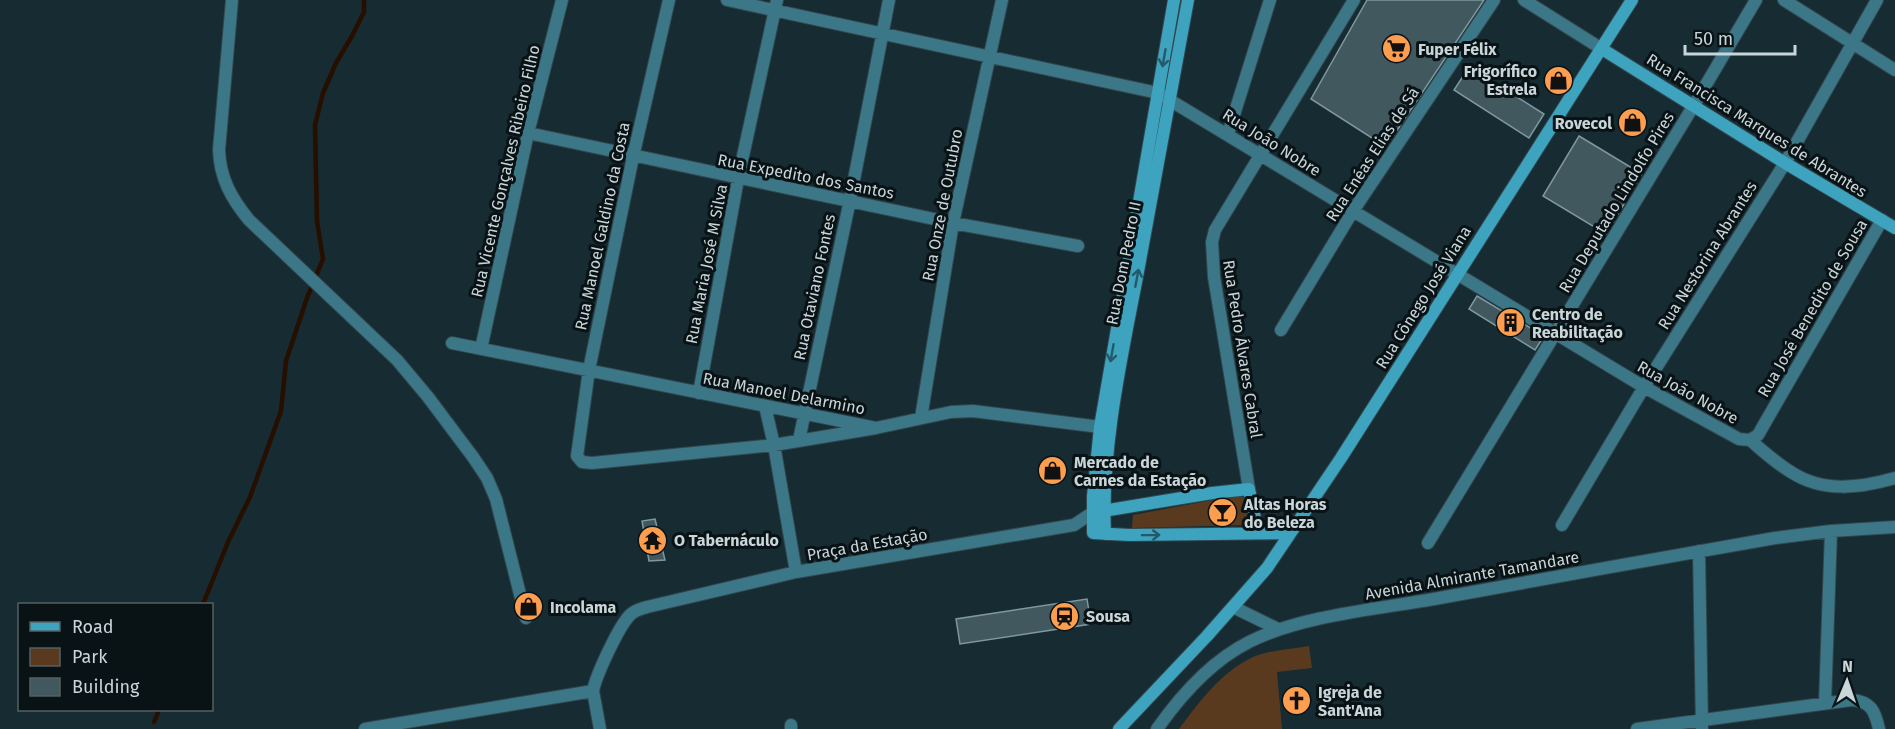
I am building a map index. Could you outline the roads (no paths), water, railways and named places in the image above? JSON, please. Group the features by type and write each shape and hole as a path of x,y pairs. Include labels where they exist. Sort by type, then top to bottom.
{"street":[{"path":"232,0 219,150 223,179 230,194 249,220 397,360 473,457 487,478 496,499 526,618"},
{"name":"Rua Vicente Gonçalves Ribeiro Filho","path":"481,349 528,133 562,0"},
{"name":"Rua Manoel Galdino da Costa","path":"669,0 633,157 589,370 576,448 578,459 592,464 774,445"},
{"name":"Rua João Nobre","path":"727,0 776,5 882,33 1158,93 1644,387 1739,439 1750,440 1792,473 1819,485 1846,488 1895,478"},
{"name":"Rua Otaviano Fontes","path":"799,440 850,200 889,0"},
{"name":"Rua Onze de Outubro","path":"921,418 953,223 1002,0"},
{"name":"Rua Dom Pedro II","path":"1099,534 1098,512 1105,428 1138,239 1158,93 1174,0"},
{"name":"Rua Dom Pedro II","path":"1138,239 1170,99 1188,0"},
{"path":"1228,134 1270,0"},
{"name":"Rua Pedro Álvares Cabral","path":"1249,489 1214,277 1212,242 1215,230 1354,0"},
{"name":"Rua Enéas Elias de Sá","path":"1281,330 1353,211 1494,0"},
{"path":"1524,0 1602,49"},
{"name":"Rua Cônego José Viana","path":"1119,729 1267,568 1341,458 1632,0"},
{"name":"Rua Deputado Lindolfo Pires","path":"1428,543 1756,0"},
{"path":"1784,0 1895,70"},
{"name":"Rua Nestorina Abrantes","path":"1562,525 1644,387 1785,163 1876,0"},
{"name":"Rua Maria José M Silva","path":"699,393 738,179 776,5"},
{"name":"Rua Francisca Marques de Abrantes","path":"1602,49 1785,163 1895,228"},
{"name":"Rua Expedito dos Santos","path":"528,133 738,179 1078,246"},
{"name":"Rua José Benedito de Sousa","path":"1750,440 1758,435 1882,220"},
{"name":"Rua Manoel Delarmino","path":"452,343 876,428 951,412 973,411 1105,428"},
{"path":"765,406 796,572"},
{"path":"774,445 876,428"},
{"path":"1098,512 1249,489 1258,533"},
{"name":"Praça da Estação","path":"593,691 603,665 626,620 633,612 647,607 796,572 1074,525 1098,512"},
{"path":"1074,525 1099,534 1290,533"},
{"name":"Avenida Almirante Tamandare","path":"1157,729 1198,680 1221,659 1248,642 1278,629 1699,551 1830,531 1895,527"},
{"path":"1826,703 1830,531"},
{"path":"1699,551 1702,725"},
{"path":"1233,607 1278,629"},
{"path":"365,729 593,691 596,728"},
{"path":"1637,729 1702,725 1826,703 1860,701 1872,707 1879,729"}],"waterway":[{"path":"203,603 228,542 250,497 281,411 286,361 323,259 317,221 315,125 323,93 336,63 364,12 364,0"},
{"path":"154,722 159,711"}],"place":[{"name":"Fuper Félix","path":"1397,49"},
{"name":"Frigorífico Estrela","path":"1558,80"},
{"name":"Rovecol","path":"1633,123"},
{"name":"Centro de Reabilitação","path":"1511,323"},
{"name":"Mercado de Carnes da Estação","path":"1053,471"},
{"name":"Altas Horas do Beleza","path":"1223,513"},
{"name":"O Tabernáculo","path":"653,540"},
{"name":"Incolama","path":"529,607"},
{"name":"Sousa","path":"1065,616"},
{"name":"Igreja de Sant'Ana","path":"1297,701"}]}
